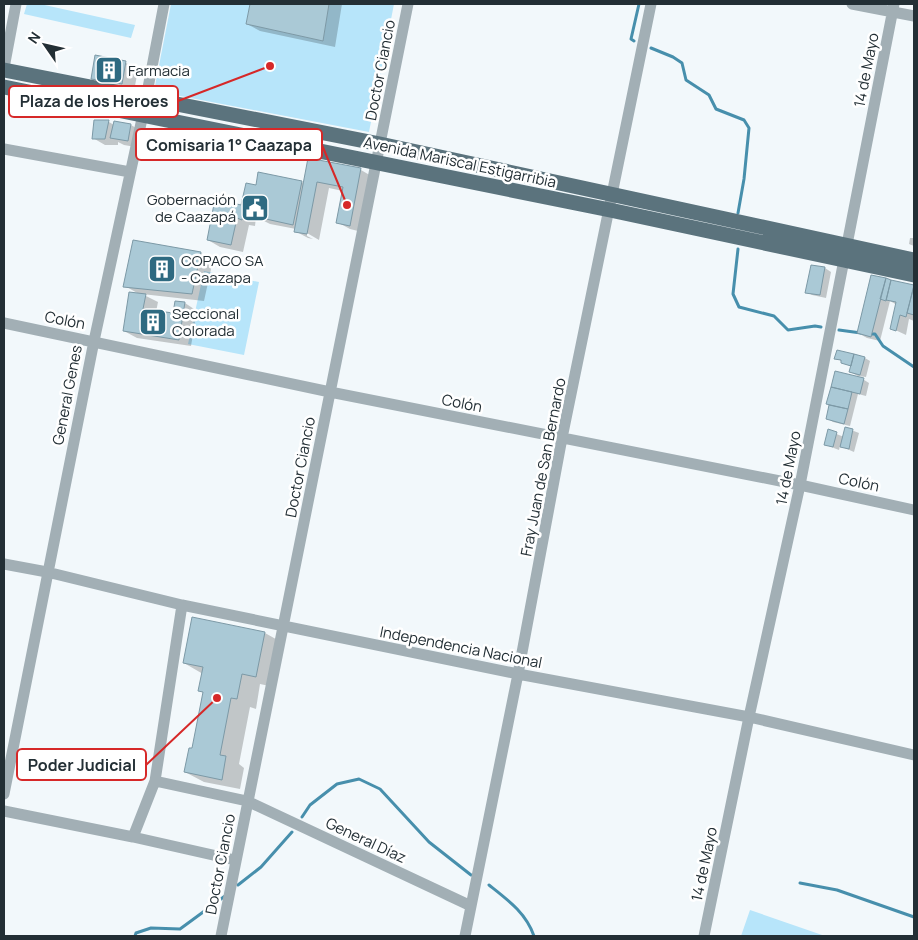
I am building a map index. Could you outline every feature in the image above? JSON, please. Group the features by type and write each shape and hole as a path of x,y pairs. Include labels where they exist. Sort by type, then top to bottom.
{"main road":[{"name":"Avenida Mariscal Estigarribia","path":"4,69 380,144 612,194 845,252 914,274"},
{"name":"Avenida Mariscal Estigarribia","path":"4,86 610,210 845,252 914,260"}],"street":[{"path":"4,69 16,4"},
{"name":"General Genes","path":"4,794 47,572 143,114 164,4"},
{"name":"Doctor Ciancio","path":"221,936 408,4"},
{"name":"Fray Juan de San Bernardo","path":"465,936 518,674 562,438 651,4"},
{"path":"852,4 893,8 914,16"},
{"name":"14 de Mayo","path":"704,936 749,717 800,485 893,8"},
{"path":"4,150 130,172"},
{"name":"Colón","path":"4,323 330,392 800,485 914,510"},
{"name":"Independencia Nacional","path":"4,564 47,572 182,605 518,674 749,717 914,755"},
{"path":"132,837 155,781 182,605"},
{"name":"General Díaz","path":"155,781 247,801 471,906"},
{"path":"4,811 235,860"}],"shaded area":[{"path":"27,4 40,4 135,25 131,38 24,14"},
{"path":"171,4 250,4 246,24 323,41 329,4 394,4 369,132 154,91"},
{"path":"204,271 259,282 244,355 188,344"},
{"path":"750,910 825,936 741,936"}],"building":[{"path":"250,4 329,4 323,41 246,24"},
{"name":"Farmacia","path":"95,55 126,61 122,84 91,79"},
{"path":"94,120 109,120 105,139 92,139"},
{"path":"114,121 131,124 128,141 110,138"},
{"path":"308,158 361,168 350,226 336,223 343,187 317,182 307,234 294,232"},
{"name":"Gobernación de Caazapá","path":"258,172 302,181 293,225 257,217 257,214 244,211 242,220 237,218 231,245 207,240 215,199 241,205 246,183 256,185"},
{"name":"COPACO SA - Caazapa","path":"133,240 201,252 192,294 123,287"},
{"path":"811,265 825,267 820,295 805,293"},
{"path":"871,275 886,278 871,337 857,333"},
{"path":"886,278 891,280 886,301 880,299"},
{"path":"891,280 914,285 906,317 900,315 896,331 890,329 896,302 886,300"},
{"path":"914,286 914,315 907,313"},
{"name":"Seccional Colorada","path":"129,292 146,294 143,309 173,313 175,301 185,302 179,340 123,331"},
{"path":"837,350 854,354 851,366 841,363 841,360 834,359"},
{"path":"854,354 865,357 860,375 849,372"},
{"path":"835,371 864,378 860,394 831,387"},
{"path":"831,387 852,392 848,409 826,404"},
{"path":"829,405 848,409 844,424 826,419"},
{"path":"845,427 853,429 849,449 840,447"},
{"path":"828,429 837,432 833,447 824,445"},
{"path":"192,617 265,632 256,677 242,674 237,699 231,698 220,755 226,756 222,780 184,772 189,748 192,748 203,692 198,691 203,667 183,663"}],"waterway":[{"path":"634,41 631,39 639,4"},
{"path":"651,48 682,63 686,80 709,95 716,109 744,120 749,128 744,179 738,213"},
{"path":"738,249 733,294 739,307 774,316 788,330 815,326 821,327"},
{"path":"839,330 861,333"},
{"path":"869,334 875,334 883,346 914,367"},
{"path":"302,817 310,805 337,784 359,779 380,789 429,842 471,875"},
{"path":"238,885 261,867 292,832"},
{"path":"800,883 837,890 914,917"},
{"path":"489,885 521,914 534,936"},
{"path":"135,936 136,933 151,928 180,929 225,896"}],"place":[{"name":"Plaza de los Heroes","path":"270,66"},
{"name":"Farmacia","path":"109,70"},
{"name":"Comisaria 1° Caazapa","path":"347,205"},
{"name":"Gobernación de Caazapá","path":"255,208"},
{"name":"COPACO SA - Caazapa","path":"162,269"},
{"name":"Seccional Colorada","path":"153,322"},
{"name":"Poder Judicial","path":"217,698"}]}
